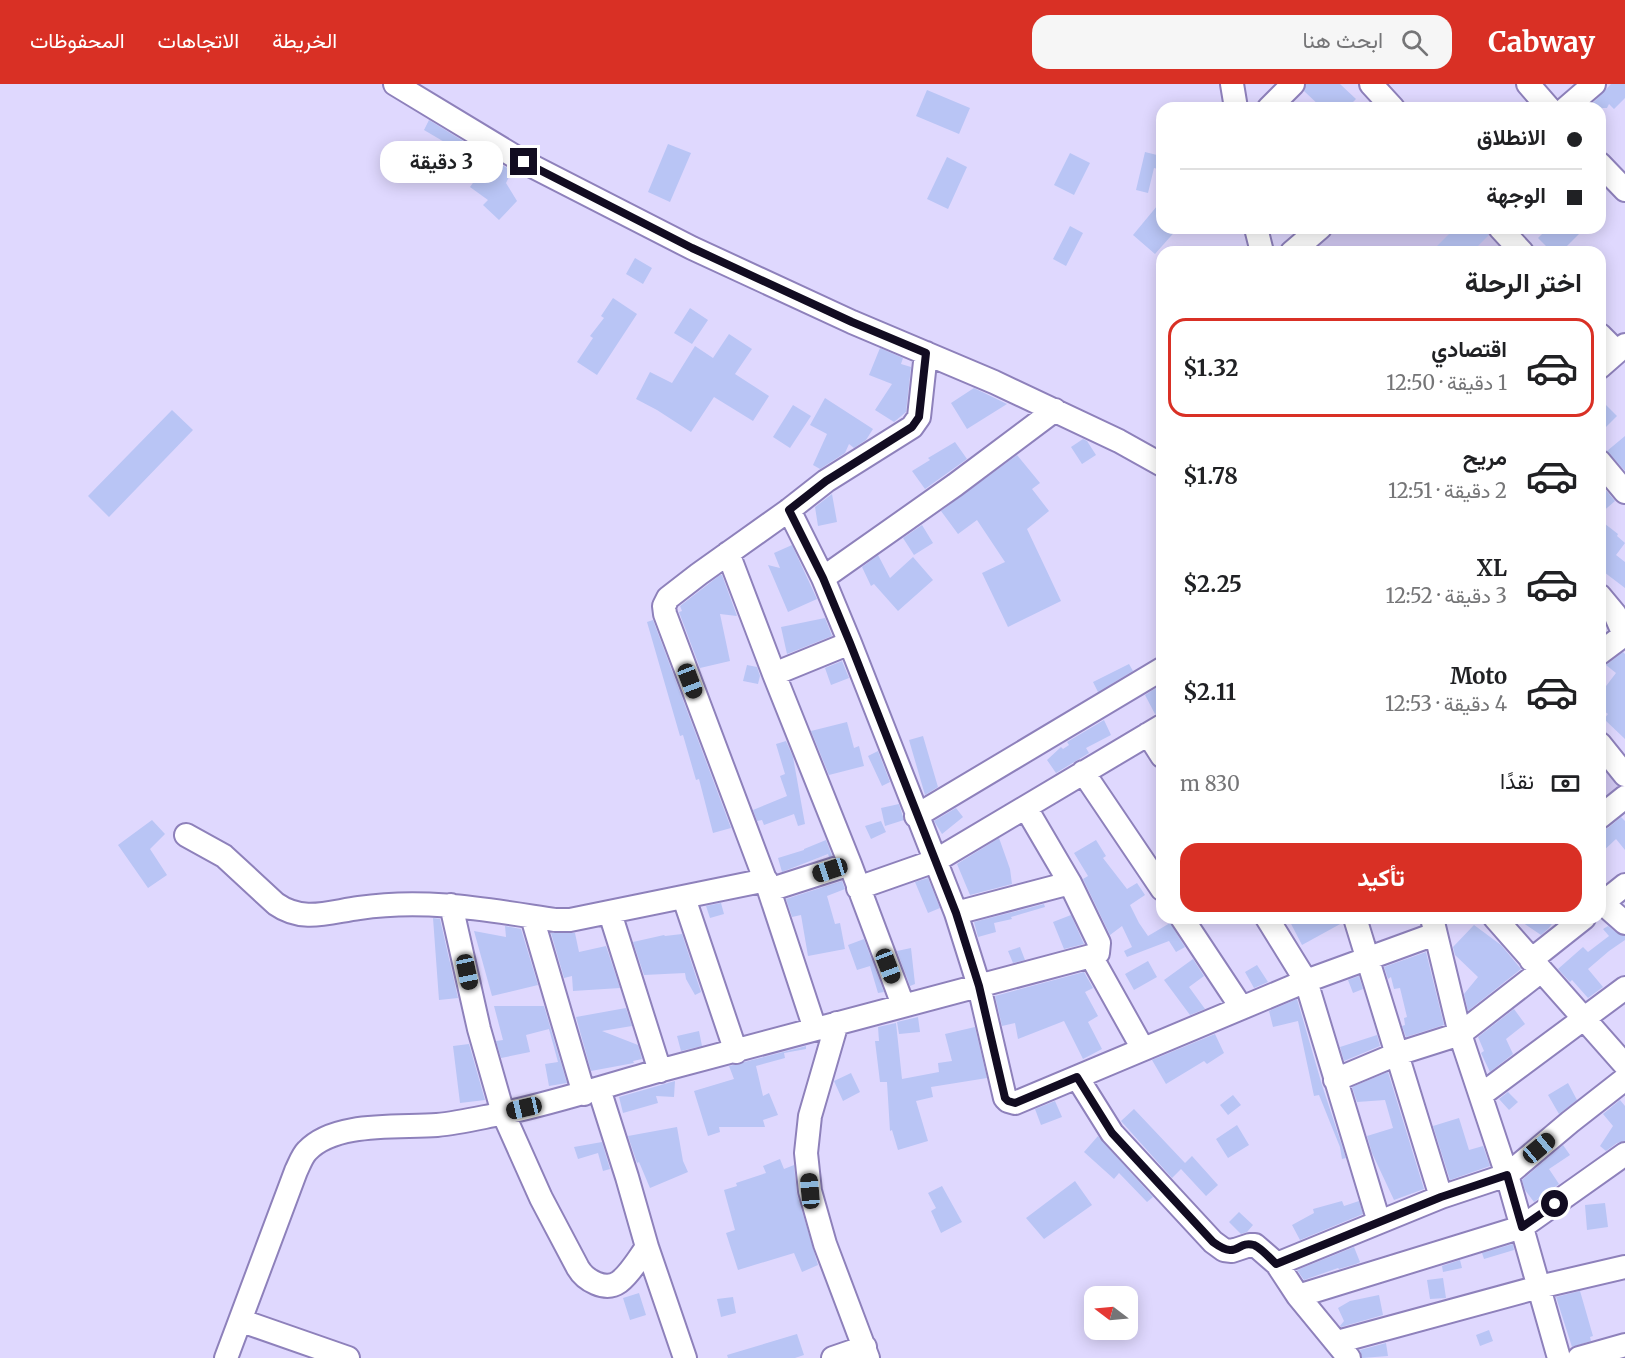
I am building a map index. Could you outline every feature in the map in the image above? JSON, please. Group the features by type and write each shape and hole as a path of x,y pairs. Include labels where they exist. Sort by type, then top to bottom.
{"street":[{"path":"395,84 524,162 692,248 852,322 1054,410 1156,462"},
{"path":"1232,84 1235,102"},
{"path":"1275,102 1293,84"},
{"path":"1371,84 1388,102"},
{"path":"1528,84 1544,102"},
{"path":"1573,102 1594,84"},
{"path":"1606,170 1625,190"},
{"path":"1299,246 1313,234"},
{"path":"1506,234 1516,246"},
{"path":"815,1029 767,885 665,614 664,606 668,598 826,481 912,427 919,417 926,353"},
{"path":"823,578 955,485 1054,410"},
{"path":"1606,469 1625,492"},
{"path":"789,510 823,578 850,643 956,913 979,986 1005,1098 1015,1103 1241,1007 1367,958 1433,926 1460,1034 1507,1175 1559,1358"},
{"path":"728,553 903,1005"},
{"path":"1606,603 1616,614 1624,636"},
{"path":"1606,630 1624,636"},
{"path":"1606,649 1624,636"},
{"path":"774,674 850,643"},
{"path":"916,816 1156,673"},
{"path":"858,888 935,861 1155,730"},
{"path":"1606,751 1624,773"},
{"path":"1083,772 1156,866"},
{"path":"1606,812 1625,797"},
{"path":"226,1358 242,1321 296,1171 306,1152 320,1141 339,1132 440,1125 503,1113 591,1092 660,1071 1091,956 1098,952 1099,943 1070,883 1026,808"},
{"path":"186,835 224,856 276,904 284,910 299,915 407,904 451,905 570,920 767,885 850,864"},
{"path":"956,913 1070,883"},
{"path":"1606,899 1625,885"},
{"path":"684,898 736,1052"},
{"path":"451,905 479,1029 503,1113 541,1198 584,1277 601,1285 618,1283 647,1247"},
{"path":"1606,907 1625,923"},
{"path":"610,913 660,1071"},
{"path":"532,917 591,1092 627,1177 647,1247 685,1358"},
{"path":"1186,924 1241,1007"},
{"path":"1271,924 1306,981 1379,1222"},
{"path":"1357,924 1441,1197"},
{"path":"1500,924 1625,1065"},
{"path":"1335,1080 1397,1054 1460,1034 1536,966 1578,924"},
{"path":"1091,956 1143,1049"},
{"path":"1481,1095 1625,988"},
{"path":"833,1358 867,1352 825,1244 810,1191 806,1154 810,1116 837,1023"},
{"path":"1077,1077 1112,1133 1213,1242 1224,1250 1232,1251 1255,1245 1276,1264 1298,1296 1343,1350 1539,1287 1625,1268"},
{"path":"1276,1264 1441,1197 1507,1175 1625,1079"},
{"path":"1298,1296 1522,1227 1625,1154"},
{"path":"242,1321 348,1358"},
{"path":"1578,1358 1625,1345"}],"shaded area":[{"path":"1327,234 1496,234 1506,246 1314,246"},
{"path":"1606,762 1625,787 1606,802"}],"building":[{"path":"1306,84 1340,84 1356,99 1353,102 1316,102 1304,91"},
{"path":"1611,84 1625,84 1625,98 1614,109 1609,104 1606,108 1606,102 1594,102"},
{"path":"927,90 970,108 959,134 916,116"},
{"path":"429,120 512,171 506,183 517,201 499,220 483,205 488,200 470,187 485,166 424,130"},
{"path":"668,144 691,153 670,202 648,192"},
{"path":"1145,152 1156,155 1156,168 1154,168 1148,193 1136,190"},
{"path":"1070,153 1090,163 1074,195 1054,185"},
{"path":"947,157 967,167 948,209 927,199"},
{"path":"1156,207 1156,234 1173,234 1162,246 1156,246 1155,254 1133,235"},
{"path":"1070,226 1083,233 1066,266 1053,259"},
{"path":"1449,234 1489,235 1478,246 1437,246"},
{"path":"1542,234 1579,234 1567,246 1546,246 1538,238"},
{"path":"635,258 652,268 643,284 626,274"},
{"path":"613,298 637,314 597,375 577,362 593,338 590,336 604,318 601,316"},
{"path":"690,308 708,320 692,344 674,333"},
{"path":"729,334 752,349 735,374 769,396 753,421 714,397 691,432 636,399 650,372 672,383 695,346 713,358"},
{"path":"880,348 903,358 901,364 911,367 906,412 894,422 875,410 892,384 869,375"},
{"path":"974,388 1007,404 967,429 951,403"},
{"path":"825,398 873,429 866,440 854,448 849,444 845,453 820,469 813,465 827,434 810,425"},
{"path":"793,405 811,416 790,448 773,437"},
{"path":"1606,405 1617,416 1606,427"},
{"path":"172,410 193,430 109,517 88,496"},
{"path":"1625,436 1625,471 1607,451"},
{"path":"1083,439 1087,441 1096,455 1082,464 1071,447"},
{"path":"955,442 967,459 925,489 912,471 930,460 928,458"},
{"path":"1017,455 1040,483 1032,489 1049,511 1027,529 1061,601 1008,627 982,573 1005,562 977,520 958,534 941,511"},
{"path":"1606,490 1615,501 1606,509"},
{"path":"832,494 837,522 818,526 815,507"},
{"path":"922,525 933,543 914,555 903,538"},
{"path":"1606,525 1625,543 1616,555 1625,562 1625,588 1606,574"},
{"path":"792,545 817,599 788,612 768,565 780,568 774,553"},
{"path":"878,555 890,578 913,557 933,580 898,611 874,584 871,586 862,567"},
{"path":"722,575 737,616 720,614 730,661 700,668 679,612 682,611 680,606"},
{"path":"825,618 832,636 787,654 781,627"},
{"path":"653,620 731,828 713,833 699,779 696,780 683,735 680,736 647,622"},
{"path":"1623,652 1625,654 1625,739 1606,721 1608,714 1606,712 1606,686 1616,673 1606,665"},
{"path":"842,661 849,678 831,685 825,668"},
{"path":"1129,664 1133,671 1098,692 1093,682"},
{"path":"747,665 757,667 760,676 758,684 743,681"},
{"path":"1156,688 1156,714 1155,714 1145,695"},
{"path":"1104,720 1111,735 1086,748 1089,753 1056,773 1047,760 1061,747 1063,749 1069,745 1067,742"},
{"path":"847,722 854,748 859,746 864,766 829,775 811,731"},
{"path":"923,736 938,787 925,795 909,740"},
{"path":"786,741 793,757 805,824 798,826 794,814 764,825 762,820 757,821 753,810 787,796 780,776 785,774 776,744"},
{"path":"878,751 890,782 882,786 868,756"},
{"path":"899,804 904,820 885,826 881,808"},
{"path":"956,808 963,817 942,834 934,821"},
{"path":"1621,817 1625,821 1625,850 1616,839 1606,848 1606,828"},
{"path":"152,820 165,834 150,849 167,875 148,888 118,845"},
{"path":"881,821 886,832 871,839 865,826"},
{"path":"999,838 1010,869 1012,884 970,895 957,864"},
{"path":"826,840 832,856 829,857 828,854 782,872 778,858"},
{"path":"1096,840 1106,856 1103,858 1127,889 1137,883 1145,895 1130,905 1148,936 1171,924 1185,947 1176,952 1169,941 1127,957 1124,951 1132,947 1122,926 1110,935 1083,879 1088,876 1074,853"},
{"path":"928,878 940,908 928,913 915,882"},
{"path":"842,881 845,889 827,896 835,924 840,923 845,949 808,956 801,915 792,917 786,899"},
{"path":"721,903 724,914 710,918 706,906"},
{"path":"1044,904 1045,907 994,923 996,932 978,937 974,922"},
{"path":"1071,915 1084,944 1064,949 1053,922"},
{"path":"433,918 440,919 458,998 439,1000"},
{"path":"1291,924 1340,924 1302,945"},
{"path":"1525,924 1552,924 1541,935"},
{"path":"1474,925 1501,945 1521,969 1468,1011 1464,994 1478,977 1455,955 1453,947"},
{"path":"505,926 521,929 538,985 492,996 474,931 506,937"},
{"path":"1608,926 1625,936 1625,940 1588,969 1603,987 1588,998 1572,980 1570,982 1558,969 1583,947 1588,952 1609,936 1603,929"},
{"path":"551,933 575,933 579,952 606,946 620,988 573,991 572,976 564,978"},
{"path":"682,934 701,992 695,995 685,973 644,975 633,942 664,935"},
{"path":"864,939 884,992 878,993 870,966 857,970 848,945"},
{"path":"1020,947 1025,960 1013,963 1008,951"},
{"path":"911,948 915,984 910,986 897,951"},
{"path":"1426,952 1444,1025 1406,1037 1402,1026 1405,1025 1404,1018 1407,1017 1400,988 1394,989 1391,977 1388,979 1384,967"},
{"path":"1193,959 1204,976 1189,987 1205,1009 1190,1015 1164,980"},
{"path":"1148,961 1157,977 1134,990 1125,974"},
{"path":"1257,965 1268,982 1254,988 1245,972"},
{"path":"1084,972 1093,988 1085,992 1098,1016 1088,1022 1102,1049 1083,1059 1064,1021 1018,1039 1015,1023 1002,1026 995,996"},
{"path":"1359,976 1363,989 1353,993 1348,980"},
{"path":"1297,999 1346,1158 1342,1159 1340,1147 1319,1095 1314,1096 1298,1021 1273,1027 1269,1011"},
{"path":"494,1006 544,1006 567,1083 549,1086 545,1064 558,1062 549,1029 526,1035 530,1052 501,1058 496,1041 503,1040"},
{"path":"626,1008 632,1026 602,1031 638,1045 642,1059 633,1061 634,1063 591,1071 576,1017"},
{"path":"1514,1009 1525,1024 1506,1039 1513,1054 1490,1072 1481,1053 1484,1051 1478,1037"},
{"path":"918,1017 920,1032 899,1034 897,1022"},
{"path":"896,1023 902,1079 939,1072 938,1063 952,1061 945,1034 975,1027 987,1078 931,1087 933,1097 916,1101 928,1141 898,1150 892,1130 890,1131 887,1082 880,1082 875,1041 879,1041 878,1027"},
{"path":"699,1031 702,1046 681,1051 677,1036"},
{"path":"1215,1034 1224,1053 1207,1064 1204,1061 1166,1084 1152,1060"},
{"path":"1377,1035 1380,1046 1344,1061 1340,1047"},
{"path":"469,1044 485,1100 460,1103 453,1046"},
{"path":"806,1046 806,1049 784,1053 785,1058 756,1066 763,1096 769,1093 778,1115 763,1120 765,1127 719,1127 720,1132 708,1136 694,1091 734,1079 729,1066"},
{"path":"1388,1072 1424,1189 1394,1200 1372,1153 1367,1136 1393,1128 1385,1100 1357,1102 1352,1087"},
{"path":"851,1073 860,1092 843,1101 834,1081"},
{"path":"675,1081 674,1097 656,1096 658,1103 623,1113 619,1097"},
{"path":"1568,1083 1577,1100 1559,1114 1548,1095"},
{"path":"1508,1092 1518,1102 1509,1110 1499,1099"},
{"path":"1233,1095 1241,1105 1228,1115 1220,1105"},
{"path":"1620,1100 1625,1106 1625,1141 1617,1143 1606,1151 1600,1146 1613,1126 1603,1114"},
{"path":"1055,1101 1062,1117 1041,1125 1035,1109"},
{"path":"1134,1109 1185,1163 1192,1156 1218,1185 1206,1196 1181,1169 1172,1178 1121,1121"},
{"path":"1459,1118 1469,1150 1483,1146 1490,1166 1450,1180 1433,1126"},
{"path":"1237,1125 1249,1145 1228,1158 1216,1139"},
{"path":"677,1127 683,1161 688,1172 650,1188 639,1162 637,1163 628,1136"},
{"path":"1098,1136 1153,1197 1147,1202 1119,1173 1114,1179 1084,1152"},
{"path":"602,1142 610,1169 603,1171 598,1153 578,1159 574,1147"},
{"path":"1563,1145 1570,1155 1549,1169 1559,1184 1534,1202 1525,1190 1522,1180"},
{"path":"780,1159 784,1169 794,1165 797,1194 818,1265 802,1272 794,1253 738,1270 726,1233 735,1230 724,1190 737,1186 736,1183 766,1173 763,1166"},
{"path":"1075,1181 1092,1205 1044,1239 1026,1218"},
{"path":"942,1186 962,1222 941,1233 931,1211 936,1208 928,1193"},
{"path":"1342,1201 1344,1206 1359,1201 1363,1214 1300,1240 1292,1225 1314,1213 1313,1209"},
{"path":"1605,1203 1608,1227 1587,1230 1585,1205"},
{"path":"1239,1212 1253,1225 1247,1232 1241,1234 1229,1222"},
{"path":"1513,1244 1514,1250 1484,1259 1482,1253"},
{"path":"1354,1247 1360,1262 1356,1264 1304,1280 1297,1270"},
{"path":"1460,1260 1462,1268 1443,1272 1442,1266"},
{"path":"1443,1278 1446,1298 1430,1299 1427,1280"},
{"path":"1580,1291 1593,1336 1590,1337 1591,1341 1572,1347 1556,1297"},
{"path":"639,1293 646,1315 630,1320 623,1298"},
{"path":"1379,1295 1383,1315 1340,1326 1344,1321 1338,1308 1350,1301"},
{"path":"733,1297 736,1313 721,1317 717,1299"},
{"path":"1489,1330 1493,1341 1480,1346 1476,1335"},
{"path":"797,1334 804,1355 795,1358 728,1358 727,1355"},
{"path":"1386,1343 1388,1356 1362,1358 1360,1350"}],"route":[{"path":"524,162 692,248 852,322 926,353 919,417 916,423 826,481 789,510 823,578 850,643 956,913 979,986 1005,1098 1015,1103 1077,1077 1112,1133 1213,1242 1224,1250 1232,1251 1240,1247 1255,1245 1276,1264 1441,1197 1507,1175 1522,1227 1555,1204"}]}
